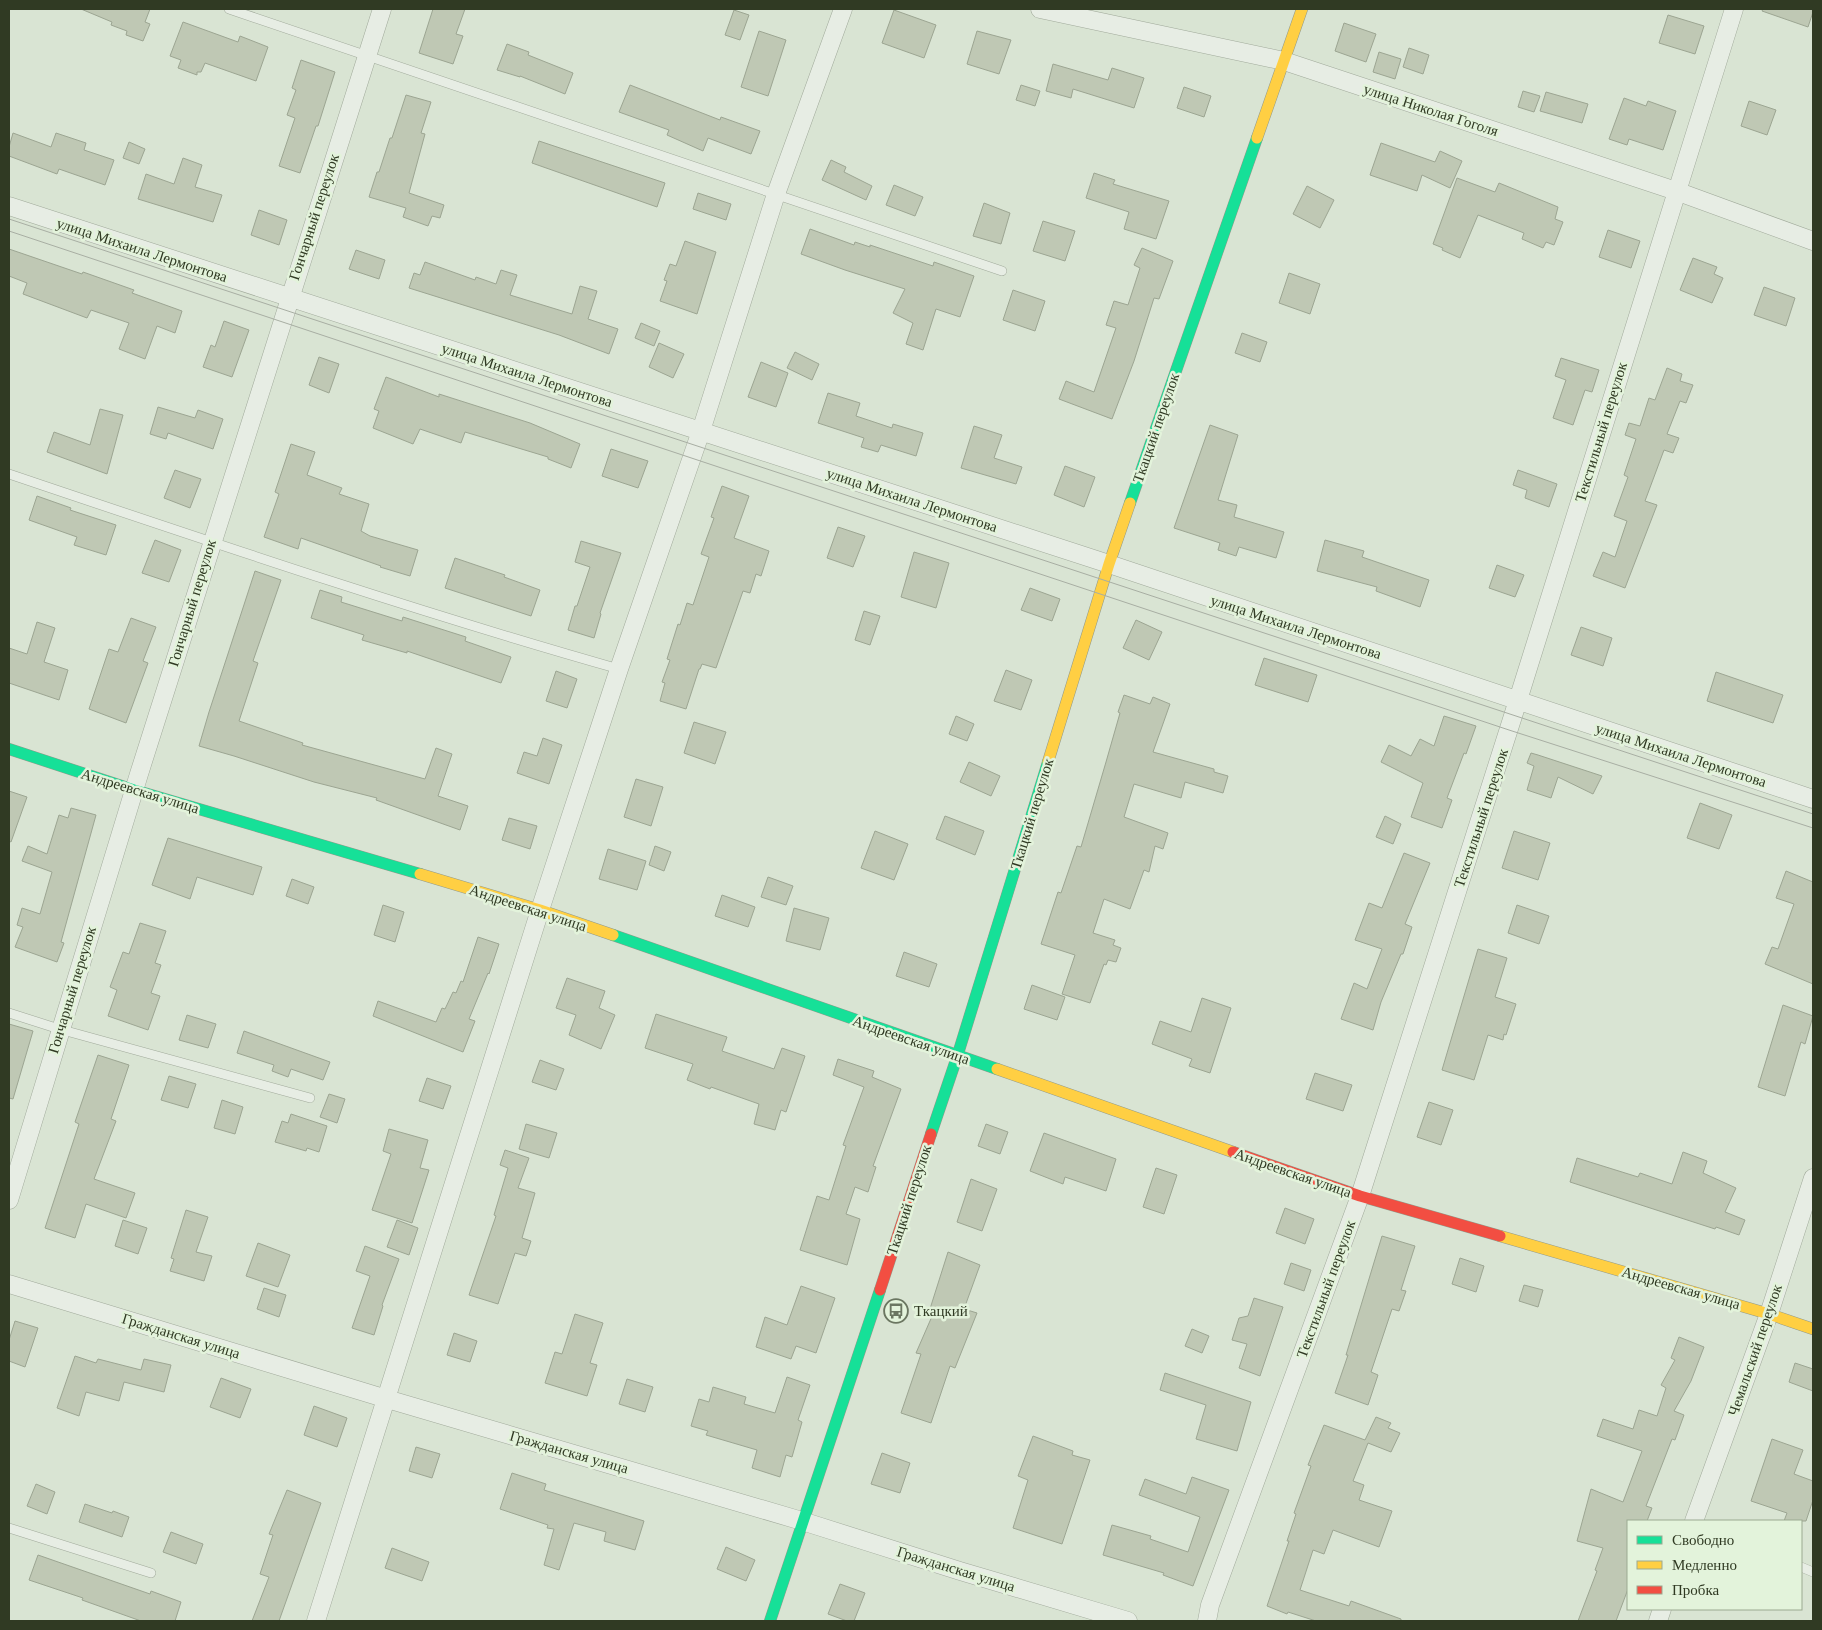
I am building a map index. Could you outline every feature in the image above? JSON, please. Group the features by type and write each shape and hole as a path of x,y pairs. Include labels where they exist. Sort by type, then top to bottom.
{"street":[{"name":"Гончарный переулок","path":"9,1200 59,1029 287,297 382,9"},
{"path":"316,1621 540,910 619,669 701,431 776,194 842,9"},
{"name":"улица Николая Гоголя","path":"1040,9 1284,61 1676,191 1813,241"},
{"name":"Ткацкий переулок","path":"770,1621 957,1056 1109,564 1302,9"},
{"name":"Текстильный переулок","path":"1207,1621 1210,1605 1360,1196 1518,701 1734,9"},
{"name":"улица Михаила Лермонтова","path":"9,206 1109,564 1813,799"},
{"name":"Андреевская улица","path":"9,749 134,790 540,910 1360,1196 1769,1314 1813,1329"},
{"name":"Чемальский переулок","path":"1694,1520 1769,1314 1813,1178"},
{"name":"Гражданская улица","path":"9,1284 387,1399 802,1520 960,1571 1128,1621"}],"lane":[{"path":"229,9 1002,271"},
{"path":"9,474 211,542 462,622 619,669"},
{"path":"9,1013 59,1029 310,1098"},
{"path":"9,1528 151,1573"}],"building":[{"path":"81,9 150,9 145,22 150,24 143,41 126,35 127,31 111,25 112,22"},
{"path":"433,9 465,9 456,34 463,36 453,64 419,53"},
{"path":"1763,9 1813,9 1813,12 1808,27 1762,11"},
{"path":"734,10 749,15 740,40 725,35"},
{"path":"894,10 936,25 924,58 882,43"},
{"path":"1668,15 1704,26 1695,54 1659,43"},
{"path":"183,22 238,42 240,36 268,47 256,81 205,63 201,72 197,72 197,75 178,68 181,60 170,56"},
{"path":"1344,23 1376,34 1366,62 1335,51"},
{"path":"759,31 786,40 768,96 741,87"},
{"path":"977,31 1011,40 999,74 967,64"},
{"path":"507,44 529,52 528,55 573,73 565,94 520,76 497,70"},
{"path":"1409,48 1429,55 1423,74 1403,67"},
{"path":"1379,52 1401,59 1395,79 1373,72"},
{"path":"301,60 335,72 318,126 316,126 300,173 279,166 295,118 287,115 296,90 292,88"},
{"path":"1053,64 1108,80 1112,68 1144,78 1134,108 1073,89 1071,98 1046,91"},
{"path":"630,85 720,120 721,117 760,131 751,154 708,138 703,151 667,135 669,130 619,112"},
{"path":"1021,85 1040,91 1035,106 1016,100"},
{"path":"1184,87 1211,96 1204,117 1177,108"},
{"path":"1523,91 1540,96 1534,112 1518,107"},
{"path":"1546,92 1588,104 1582,123 1540,111"},
{"path":"406,95 431,102 421,133 425,134 409,193 444,205 440,218 432,216 428,226 403,217 406,208 369,197 390,138 392,138"},
{"path":"1624,98 1646,106 1648,101 1676,111 1663,150 1629,139 1627,145 1609,139"},
{"path":"1749,101 1776,110 1767,135 1741,126"},
{"path":"13,133 51,147 56,133 86,143 84,150 114,160 105,185 59,169 57,174 9,156 9,147"},
{"path":"539,141 665,183 657,207 532,163"},
{"path":"129,142 145,149 139,164 123,158"},
{"path":"1381,143 1435,162 1440,151 1462,161 1450,188 1422,175 1417,191 1370,175"},
{"path":"183,158 202,165 195,187 222,195 213,222 138,199 146,174 174,184"},
{"path":"831,160 846,167 844,172 872,186 866,200 822,180"},
{"path":"1094,173 1115,180 1113,184 1169,201 1156,239 1124,229 1129,212 1086,198"},
{"path":"1457,178 1495,192 1499,183 1558,207 1555,219 1563,222 1554,245 1546,242 1543,248 1522,239 1524,233 1478,215 1460,258 1433,244"},
{"path":"894,185 923,197 915,216 886,205"},
{"path":"1307,186 1334,200 1320,228 1293,214"},
{"path":"698,193 731,204 726,220 693,209"},
{"path":"984,203 1010,213 1001,244 973,236"},
{"path":"259,210 287,220 279,245 251,235"},
{"path":"1043,221 1075,231 1065,261 1033,251"},
{"path":"810,229 854,245 855,242 870,247 870,245 933,266 934,262 974,276 960,317 936,309 923,350 906,344 913,323 893,313 905,289 801,254"},
{"path":"1608,230 1640,241 1631,268 1599,257"},
{"path":"685,241 716,252 697,314 660,301 667,281 664,280 670,264 676,266"},
{"path":"1142,248 1173,261 1159,299 1154,298 1134,361 1112,419 1059,399 1066,381 1094,392 1116,328 1106,325 1114,301 1128,305 1140,268 1134,265"},
{"path":"9,249 134,290 132,293 182,311 175,333 157,326 145,359 119,349 129,323 91,310 87,318 23,294 27,283 9,276"},
{"path":"356,250 385,260 379,279 349,269"},
{"path":"1693,258 1717,267 1714,274 1723,278 1712,303 1680,290"},
{"path":"425,262 475,280 476,277 496,284 501,270 517,275 510,295 572,314 580,286 597,291 588,319 618,329 609,354 559,335 409,288 414,273 420,275"},
{"path":"1289,273 1320,284 1310,314 1279,303"},
{"path":"1764,287 1795,298 1786,326 1754,315"},
{"path":"1013,290 1045,301 1035,331 1003,320"},
{"path":"224,321 249,330 232,377 203,367 211,345 215,347"},
{"path":"641,323 660,331 654,346 635,338"},
{"path":"1242,333 1267,342 1260,362 1235,353"},
{"path":"659,343 684,354 673,378 649,367"},
{"path":"795,352 819,364 812,380 787,368"},
{"path":"319,357 339,364 329,393 309,385"},
{"path":"1561,358 1599,370 1592,392 1585,390 1573,425 1553,418 1566,380 1555,376"},
{"path":"761,362 788,373 776,407 748,397"},
{"path":"1667,368 1682,374 1680,381 1693,385 1686,403 1680,401 1667,434 1679,438 1673,453 1664,450 1645,501 1657,505 1625,588 1593,576 1603,552 1615,557 1627,521 1614,516 1628,477 1624,475 1636,439 1625,435 1629,423 1640,426 1649,398 1655,400"},
{"path":"386,377 439,397 439,394 530,423 580,444 571,468 548,459 548,457 465,432 461,443 420,429 413,444 373,428 379,411 374,409"},
{"path":"828,393 860,403 856,416 892,428 893,424 923,433 916,456 881,445 878,452 861,447 864,438 818,423"},
{"path":"158,407 195,418 198,410 223,419 213,449 168,433 166,439 150,434"},
{"path":"100,409 123,415 107,474 47,452 54,432 90,445"},
{"path":"1210,425 1238,435 1218,500 1237,505 1234,517 1284,532 1276,558 1239,547 1236,556 1218,550 1220,543 1174,528"},
{"path":"974,426 1002,435 994,458 1022,467 1016,484 961,468"},
{"path":"291,444 315,452 307,475 342,488 339,494 369,504 361,531 370,536 418,550 410,576 301,538 298,549 264,537 279,494 275,492"},
{"path":"611,449 648,461 638,488 602,476"},
{"path":"1065,466 1095,477 1084,507 1054,495"},
{"path":"175,470 201,479 190,508 164,498"},
{"path":"1518,470 1557,484 1549,507 1525,498 1527,490 1513,485"},
{"path":"722,486 749,496 734,538 769,551 761,576 756,574 750,593 743,591 716,668 702,664 686,709 660,701 665,683 662,682 670,660 667,659 678,624 680,625 687,603 693,605 709,557 701,554 714,518 711,517"},
{"path":"37,496 71,508 70,510 116,525 106,555 74,545 77,537 29,520"},
{"path":"838,527 865,536 853,567 827,558"},
{"path":"155,540 181,550 169,582 142,573"},
{"path":"1325,540 1364,551 1362,557 1429,580 1420,607 1376,591 1377,587 1317,571"},
{"path":"581,541 621,553 600,613 594,638 568,630 590,567 575,562"},
{"path":"914,552 949,563 936,608 901,597"},
{"path":"455,558 505,575 504,577 540,590 531,616 445,588"},
{"path":"1497,565 1524,575 1515,597 1489,588"},
{"path":"255,571 281,580 253,661 258,663 239,721 303,743 302,745 425,779 436,748 452,754 438,796 468,806 460,830 376,800 377,798 314,782 199,746"},
{"path":"1030,588 1060,599 1052,621 1021,610"},
{"path":"320,590 342,597 341,602 402,621 403,617 466,637 465,641 511,657 501,683 407,651 407,653 362,640 364,635 311,618"},
{"path":"864,611 880,616 870,645 855,640"},
{"path":"131,618 156,627 143,661 148,663 126,723 89,709 109,649 118,652"},
{"path":"1136,620 1162,632 1149,660 1123,648"},
{"path":"37,622 55,628 44,662 68,670 59,700 9,683 9,648 27,654"},
{"path":"1581,627 1612,638 1603,666 1571,655"},
{"path":"1264,658 1317,675 1308,702 1255,685"},
{"path":"1006,670 1032,680 1021,710 994,701"},
{"path":"556,671 577,679 567,708 546,701"},
{"path":"1716,672 1783,695 1773,723 1707,701"},
{"path":"1124,695 1150,704 1153,697 1170,704 1153,752 1214,769 1214,772 1228,776 1223,793 1185,782 1181,798 1134,784 1124,817 1168,833 1163,849 1155,846 1149,872 1144,870 1130,909 1104,899 1093,933 1115,940 1113,945 1121,948 1116,962 1108,960 1106,965 1104,964 1090,1003 1062,994 1075,955 1041,944 1058,892 1061,893 1077,846 1081,847"},
{"path":"956,716 974,724 967,741 949,734"},
{"path":"1444,716 1476,726 1447,798 1452,800 1442,828 1411,817 1423,783 1381,762 1389,745 1411,756 1420,739 1434,746"},
{"path":"694,722 726,732 715,764 684,753"},
{"path":"543,738 562,745 549,784 517,773 524,752 537,756"},
{"path":"1531,753 1602,776 1593,794 1558,777 1551,798 1527,790 1534,766 1527,763"},
{"path":"969,762 1000,776 991,796 960,782"},
{"path":"636,779 663,787 651,826 624,817"},
{"path":"9,791 27,797 11,842 9,841"},
{"path":"1700,803 1732,815 1719,849 1687,838"},
{"path":"71,808 96,815 61,942 64,943 57,962 15,947 23,927 17,925 22,908 40,914 52,872 22,861 28,846 47,854 59,815 68,818"},
{"path":"945,816 984,831 975,855 936,839"},
{"path":"1385,816 1401,824 1393,844 1376,837"},
{"path":"509,818 537,826 530,849 502,840"},
{"path":"875,831 908,844 894,880 861,868"},
{"path":"1514,831 1550,843 1538,880 1502,868"},
{"path":"168,838 262,867 253,895 197,877 190,899 152,885"},
{"path":"655,846 671,852 664,871 649,865"},
{"path":"608,849 646,861 637,890 599,879"},
{"path":"1404,853 1430,863 1405,924 1412,927 1403,954 1401,954 1381,1002 1373,1030 1341,1019 1354,983 1367,989 1382,949 1355,940 1369,903 1382,908"},
{"path":"1786,871 1813,882 1813,984 1765,964 1772,947 1778,949 1794,904 1776,898"},
{"path":"768,877 793,886 786,905 761,897"},
{"path":"292,879 314,887 308,904 286,896"},
{"path":"722,895 755,907 748,927 715,916"},
{"path":"383,905 404,912 395,942 374,935"},
{"path":"1517,905 1549,916 1539,944 1508,933"},
{"path":"794,908 829,918 820,950 786,941"},
{"path":"140,923 166,931 155,963 161,965 151,993 160,996 148,1030 108,1016 117,990 110,987 123,952 129,954"},
{"path":"478,937 499,944 489,974 469,1019 475,1021 463,1052 373,1016 378,1001 436,1022 442,1008 445,1009 453,992 456,993 461,981 463,982"},
{"path":"1478,949 1507,958 1495,997 1516,1004 1503,1040 1488,1035 1474,1080 1442,1070"},
{"path":"904,952 937,964 929,987 896,976"},
{"path":"567,978 605,991 599,1008 615,1015 601,1049 569,1035 576,1015 556,1008"},
{"path":"1032,985 1065,997 1057,1020 1024,1009"},
{"path":"1202,998 1231,1008 1210,1073 1189,1066 1192,1059 1152,1044 1160,1021 1191,1032"},
{"path":"1783,1005 1813,1016 1805,1044 1801,1042 1785,1096 1758,1087"},
{"path":"656,1014 727,1037 722,1051 774,1069 782,1048 805,1056 786,1112 781,1110 775,1130 754,1124 759,1104 687,1080 693,1064 645,1048"},
{"path":"187,1015 216,1024 208,1048 179,1040"},
{"path":"9,1024 33,1031 13,1099 9,1098"},
{"path":"244,1031 330,1062 323,1080 291,1069 288,1077 272,1071 274,1065 237,1053"},
{"path":"98,1055 129,1065 111,1119 116,1121 94,1179 135,1193 126,1218 86,1204 75,1238 45,1228 79,1124 75,1122"},
{"path":"838,1059 874,1071 872,1077 901,1089 873,1166 876,1167 868,1192 855,1187 846,1214 860,1219 847,1265 800,1250 817,1196 829,1200 846,1146 843,1145 864,1087 833,1075"},
{"path":"540,1060 564,1069 556,1090 532,1082"},
{"path":"1315,1073 1352,1085 1343,1111 1306,1099"},
{"path":"169,1076 196,1084 188,1108 161,1100"},
{"path":"427,1078 451,1086 443,1109 419,1101"},
{"path":"329,1094 345,1099 337,1123 320,1117"},
{"path":"222,1100 243,1107 235,1134 214,1128"},
{"path":"1429,1102 1453,1110 1441,1145 1417,1137"},
{"path":"291,1114 327,1126 319,1152 307,1148 306,1151 275,1142 282,1121 288,1123"},
{"path":"526,1124 557,1133 549,1158 519,1149"},
{"path":"986,1124 1008,1132 1000,1154 978,1146"},
{"path":"389,1129 428,1140 420,1168 429,1170 412,1223 372,1210 391,1154 383,1151"},
{"path":"1044,1133 1116,1159 1106,1191 1065,1177 1063,1184 1030,1171"},
{"path":"505,1150 529,1158 518,1188 535,1193 522,1238 531,1241 526,1256 515,1253 498,1304 469,1295 496,1216 494,1215 508,1168 500,1165"},
{"path":"1683,1152 1707,1161 1703,1173 1736,1188 1725,1212 1745,1220 1739,1235 1570,1182 1577,1158 1638,1177 1640,1173 1672,1184"},
{"path":"1156,1168 1177,1175 1164,1214 1143,1207"},
{"path":"971,1179 997,1189 982,1231 957,1222"},
{"path":"1285,1208 1314,1219 1305,1244 1276,1233"},
{"path":"186,1210 208,1217 196,1252 212,1256 204,1281 170,1271 174,1259 171,1258"},
{"path":"123,1220 147,1228 138,1254 115,1246"},
{"path":"397,1220 418,1228 409,1255 387,1247"},
{"path":"1382,1236 1415,1246 1401,1290 1406,1291 1399,1311 1392,1309 1371,1372 1378,1375 1368,1405 1335,1393 1348,1355 1346,1355"},
{"path":"258,1243 290,1255 278,1287 246,1276"},
{"path":"365,1246 399,1259 382,1305 374,1335 352,1328 370,1276 356,1271"},
{"path":"948,1252 980,1265 964,1309 977,1313 955,1368 950,1366 931,1423 901,1413 921,1354 916,1353 933,1314 929,1312"},
{"path":"1460,1258 1484,1266 1476,1292 1452,1284"},
{"path":"1291,1263 1311,1270 1304,1291 1284,1284"},
{"path":"1524,1285 1543,1290 1538,1307 1519,1301"},
{"path":"801,1286 835,1298 816,1353 796,1346 791,1359 756,1347 765,1317 787,1325"},
{"path":"264,1288 286,1295 279,1317 257,1309"},
{"path":"1254,1298 1283,1307 1260,1376 1239,1368 1247,1344 1232,1340 1239,1318 1248,1316"},
{"path":"575,1314 603,1323 590,1363 597,1365 587,1396 545,1383 555,1352 562,1354"},
{"path":"15,1321 38,1328 25,1367 9,1361 9,1340"},
{"path":"1192,1329 1209,1336 1202,1353 1185,1346"},
{"path":"454,1333 477,1341 470,1362 447,1355"},
{"path":"1679,1337 1704,1347 1691,1381 1674,1411 1684,1415 1675,1440 1672,1439 1646,1506 1652,1508 1647,1520 1627,1520 1627,1592 1616,1621 1578,1621 1597,1571 1595,1570 1603,1548 1577,1541 1591,1489 1623,1502 1642,1451 1597,1436 1603,1419 1633,1429 1639,1410 1657,1416 1666,1388 1661,1385 1675,1360 1671,1358"},
{"path":"75,1356 96,1363 98,1359 141,1370 144,1359 171,1365 164,1392 124,1382 119,1401 86,1392 79,1416 57,1408"},
{"path":"1795,1363 1813,1369 1813,1391 1789,1382"},
{"path":"1165,1373 1251,1402 1237,1451 1196,1439 1206,1405 1160,1390"},
{"path":"787,1377 810,1385 798,1420 802,1422 792,1457 786,1455 780,1477 752,1468 757,1450 706,1435 708,1431 691,1426 699,1399 709,1402 713,1387 746,1397 744,1404 775,1413"},
{"path":"221,1378 251,1389 240,1418 210,1407"},
{"path":"627,1379 653,1387 645,1412 619,1404"},
{"path":"314,1406 347,1418 337,1447 304,1435"},
{"path":"1376,1417 1391,1423 1388,1428 1400,1433 1391,1452 1368,1443 1353,1481 1364,1485 1359,1500 1392,1511 1379,1547 1333,1530 1324,1554 1313,1550 1300,1590 1349,1606 1351,1601 1401,1619 1401,1621 1316,1621 1288,1612 1287,1614 1267,1606 1289,1541 1287,1541 1296,1514 1294,1513 1311,1466 1308,1465 1324,1425 1365,1440"},
{"path":"1033,1436 1073,1451 1072,1455 1090,1460 1062,1544 1013,1528 1028,1480 1018,1476"},
{"path":"1772,1439 1803,1450 1794,1474 1813,1481 1813,1500 1806,1521 1784,1520 1787,1513 1751,1501"},
{"path":"416,1447 440,1454 432,1478 409,1471"},
{"path":"882,1453 910,1463 900,1493 871,1484"},
{"path":"512,1473 546,1484 544,1490 644,1521 635,1550 604,1541 606,1532 574,1523 559,1570 544,1565 554,1529 547,1528 548,1525 500,1509"},
{"path":"1192,1477 1229,1490 1193,1586 1163,1575 1164,1573 1103,1555 1112,1525 1151,1536 1150,1539 1188,1552 1200,1517 1139,1495 1145,1479 1186,1494"},
{"path":"36,1484 55,1492 47,1514 27,1506"},
{"path":"287,1490 321,1503 279,1621 252,1621 269,1577 260,1574 273,1535 269,1534"},
{"path":"85,1504 129,1517 122,1537 79,1522"},
{"path":"171,1532 203,1544 196,1564 163,1552"},
{"path":"726,1547 755,1560 746,1581 717,1569"},
{"path":"392,1548 429,1562 422,1581 385,1568"},
{"path":"38,1555 150,1594 151,1591 181,1602 175,1621 141,1621 82,1600 83,1598 29,1580"},
{"path":"840,1584 865,1593 854,1621 847,1621 828,1614"}],"tram line":[{"path":"9,219 1813,814"},
{"path":"9,231 1509,730 1813,828"}],"traffic: fast":[{"path":"1130,503 1257,138"},
{"path":"9,749 134,790 420,874"},
{"path":"931,1134 957,1057 1048,762"},
{"path":"613,935 997,1069"},
{"path":"770,1621 880,1290"}],"traffic: slow":[{"path":"1257,138 1302,9"},
{"path":"1048,762 1109,564 1130,503"},
{"path":"420,874 540,910 613,935"},
{"path":"997,1069 1233,1152"},
{"path":"1500,1236 1769,1314 1813,1329"}],"traffic: jam":[{"path":"880,1290 931,1134"},
{"path":"1233,1152 1360,1196 1500,1236"}],"place":[{"name":"Ткацкий","path":"896,1311"}]}
